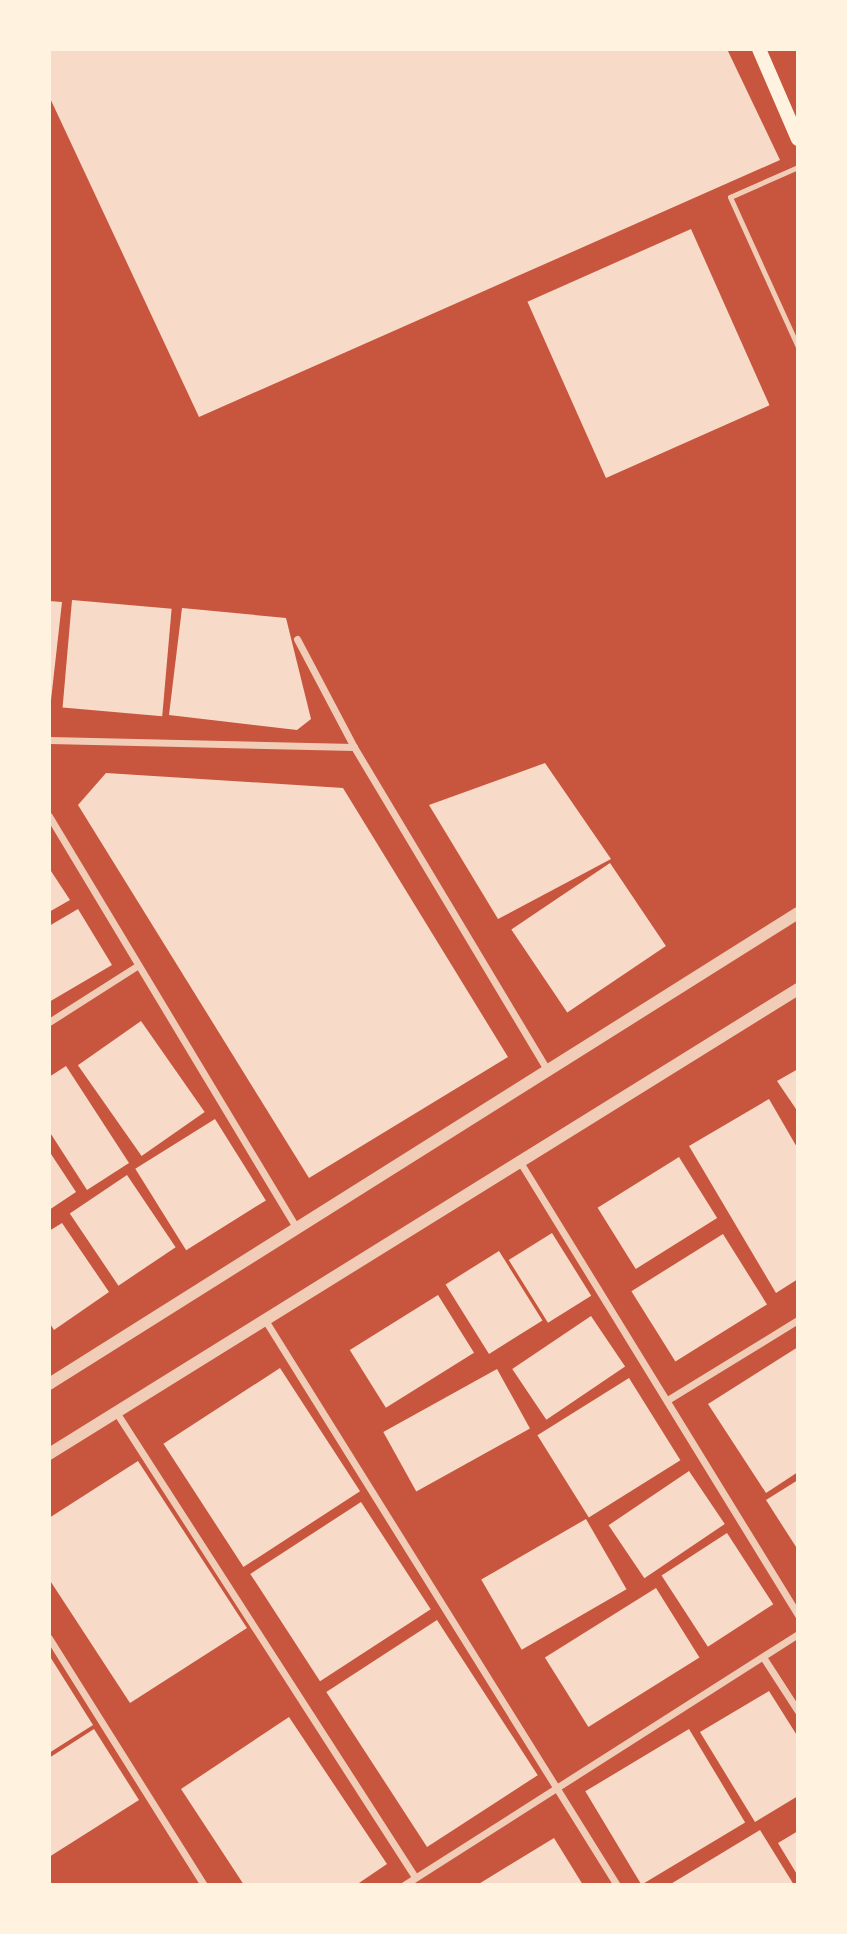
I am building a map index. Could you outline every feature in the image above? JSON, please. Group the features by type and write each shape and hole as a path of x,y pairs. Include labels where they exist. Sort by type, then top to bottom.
{"main road":[{"path":"759,49 798,139"}],"street":[{"path":"297,639 354,747 549,1071"},
{"path":"49,740 354,747"},
{"path":"49,816 297,1229"},
{"path":"49,1384 798,913"},
{"path":"49,1022 137,966"},
{"path":"49,1454 798,989"},
{"path":"520,1162 669,1399 798,1615"},
{"path":"265,1320 617,1885"},
{"path":"669,1399 798,1321"},
{"path":"116,1412 415,1877"},
{"path":"404,1885 798,1634"},
{"path":"49,1638 204,1885"},
{"path":"763,1657 798,1711"}],"lane":[{"path":"798,167 730,197 798,347"}],"building":[{"path":"49,49 727,49 780,160 199,417 49,96"},
{"path":"691,229 770,405 606,478 527,302"},
{"path":"72,600 172,609 162,716 63,708"},
{"path":"49,601 62,602 51,700 49,700"},
{"path":"182,608 286,618 311,719 297,730 169,715"},
{"path":"545,763 611,859 498,919 429,805"},
{"path":"106,773 343,788 508,1057 309,1178 78,805"},
{"path":"610,863 666,946 567,1012 511,930"},
{"path":"49,868 70,900 49,912"},
{"path":"78,909 112,965 49,1002 49,926"},
{"path":"141,1021 205,1112 142,1156 78,1065"},
{"path":"66,1066 129,1163 87,1190 49,1131 49,1077"},
{"path":"798,1069 798,1112 777,1081"},
{"path":"769,1099 798,1149 798,1279 776,1293 689,1146"},
{"path":"215,1119 266,1200 186,1250 135,1169"},
{"path":"49,1151 76,1192 49,1210"},
{"path":"679,1157 717,1218 636,1269 598,1208"},
{"path":"127,1175 176,1247 118,1286 70,1214"},
{"path":"62,1223 109,1292 54,1330 49,1322 49,1231"},
{"path":"552,1233 591,1296 548,1323 509,1260"},
{"path":"723,1234 767,1304 675,1362 631,1291"},
{"path":"499,1251 542,1321 489,1354 446,1284"},
{"path":"438,1295 474,1353 386,1408 350,1350"},
{"path":"591,1316 625,1367 546,1420 512,1369"},
{"path":"798,1347 798,1472 766,1493 708,1404"},
{"path":"280,1368 360,1491 243,1567 163,1444"},
{"path":"497,1369 530,1428 416,1491 383,1432"},
{"path":"629,1378 680,1460 589,1517 537,1435"},
{"path":"138,1461 247,1628 130,1703 49,1579 49,1518"},
{"path":"689,1471 725,1524 644,1578 609,1525"},
{"path":"798,1480 798,1550 766,1500"},
{"path":"361,1502 431,1609 320,1681 250,1574"},
{"path":"586,1519 626,1589 522,1650 481,1580"},
{"path":"727,1533 773,1604 708,1647 662,1575"},
{"path":"656,1588 699,1658 588,1727 545,1657"},
{"path":"437,1620 538,1775 427,1847 326,1692"},
{"path":"49,1655 93,1725 49,1753"},
{"path":"769,1691 798,1737 798,1796 755,1822 700,1732"},
{"path":"289,1717 387,1864 356,1885 244,1885 181,1789"},
{"path":"94,1729 139,1800 49,1857 49,1758"},
{"path":"689,1729 745,1822 641,1885 585,1791"},
{"path":"760,1830 794,1885 669,1885"},
{"path":"798,1831 798,1876 778,1843"},
{"path":"554,1838 583,1885 477,1885"}]}
